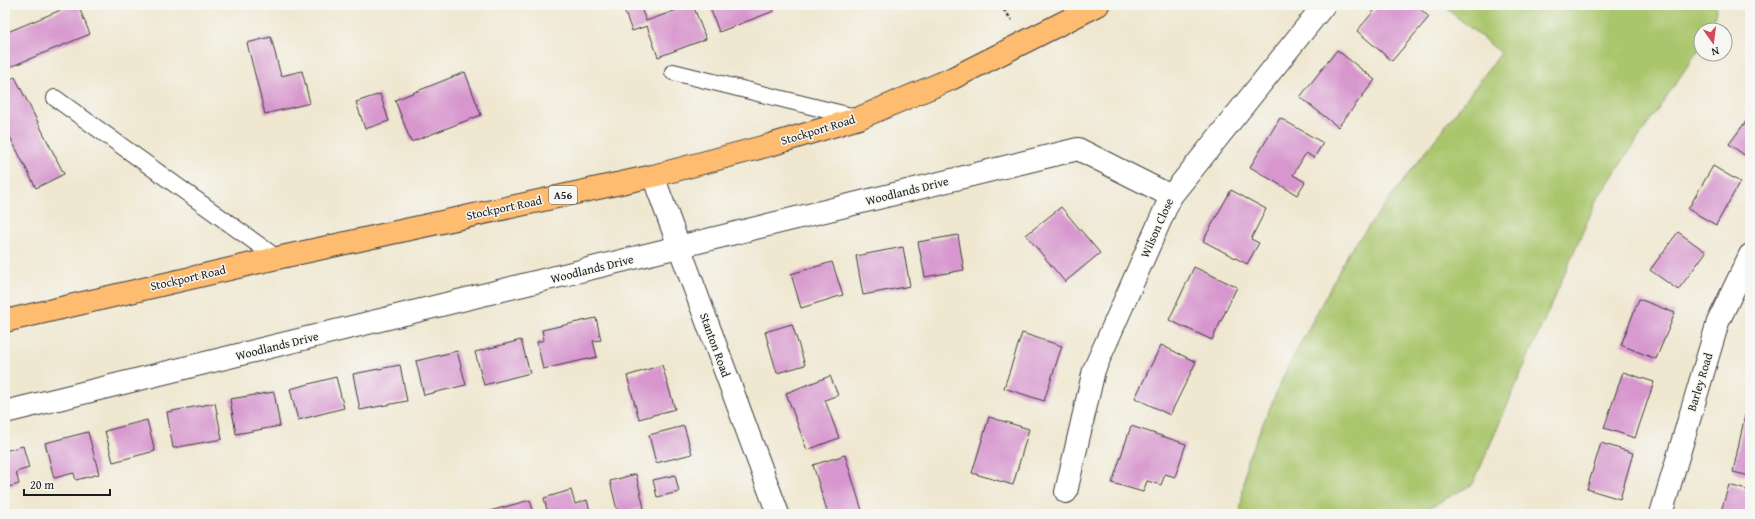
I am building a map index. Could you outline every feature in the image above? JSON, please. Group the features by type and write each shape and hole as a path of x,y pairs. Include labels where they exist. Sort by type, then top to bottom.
{"main road":[{"name":"Stockport Road","path":"5,321 277,258 653,176 770,145 859,118 951,79 1098,5"}],"street":[{"name":"Wilson Close","path":"1066,492 1094,370 1171,196 1324,5"},
{"name":"Woodlands Drive","path":"5,412 1078,149 1171,196"},
{"name":"Stanton Road","path":"653,176 678,248 778,514"},
{"name":"Barley Road","path":"1661,514 1718,322 1750,255"}],"lane":[{"path":"673,72 859,118"},
{"path":"55,98 277,258"}],"green space":[{"path":"1442,5 1717,5 1714,22 1693,22 1693,58 1597,199 1473,484 1418,514 1240,514 1247,460 1285,373 1349,252 1501,53"}],"building":[{"path":"73,5 78,5 90,34 5,69 5,33"},
{"path":"622,5 640,5 646,21 677,10 675,5 693,5 706,39 658,57 647,26 632,31"},
{"path":"709,5 772,5 774,11 719,32"},
{"path":"1379,5 1416,5 1429,17 1392,61 1357,31"},
{"path":"271,37 281,76 302,71 310,103 265,114 247,43"},
{"path":"1337,50 1375,80 1338,127 1300,97"},
{"path":"465,72 481,115 411,142 395,100"},
{"path":"15,77 64,174 36,188 5,127 5,82"},
{"path":"380,94 389,121 365,129 356,102"},
{"path":"1750,116 1750,159 1729,144"},
{"path":"1280,118 1323,143 1314,158 1306,153 1293,175 1305,182 1297,195 1250,167"},
{"path":"1713,166 1740,182 1716,225 1688,209"},
{"path":"1231,190 1266,209 1251,239 1259,243 1247,264 1203,241"},
{"path":"1061,207 1100,253 1065,282 1026,235"},
{"path":"1678,232 1706,252 1678,290 1650,270"},
{"path":"958,235 964,270 925,277 918,242"},
{"path":"903,247 910,286 863,295 856,256"},
{"path":"832,262 843,295 801,308 791,274"},
{"path":"1194,267 1237,287 1212,340 1169,320"},
{"path":"1639,299 1675,313 1656,359 1621,345"},
{"path":"596,318 601,340 593,341 597,357 543,369 537,342 544,340 542,330"},
{"path":"792,324 805,365 777,373 765,332"},
{"path":"1022,333 1062,346 1044,401 1004,388"},
{"path":"521,340 530,373 484,385 475,352"},
{"path":"1161,345 1196,362 1170,415 1135,398"},
{"path":"457,351 466,385 424,395 416,361"},
{"path":"400,365 407,401 360,410 353,374"},
{"path":"662,365 675,409 639,419 627,376"},
{"path":"1623,372 1654,382 1635,438 1604,428"},
{"path":"830,376 838,395 825,400 839,438 807,450 786,393"},
{"path":"336,377 344,408 298,420 290,389"},
{"path":"274,392 280,426 236,434 230,399"},
{"path":"215,403 222,439 173,448 167,412"},
{"path":"1745,415 1750,416 1750,476 1733,472"},
{"path":"989,417 1029,429 1013,485 972,473"},
{"path":"147,420 155,451 113,462 105,431"},
{"path":"684,426 692,454 656,463 649,435"},
{"path":"1131,426 1186,444 1175,477 1165,474 1161,485 1147,481 1143,492 1112,483"},
{"path":"88,432 99,474 76,480 74,473 54,478 45,443"},
{"path":"1601,443 1633,453 1620,499 1587,489"},
{"path":"23,446 29,468 16,472 19,484 5,488 5,451"},
{"path":"845,455 863,514 828,514 813,465"},
{"path":"636,474 644,508 618,514 610,481"},
{"path":"675,475 679,492 657,497 653,480"},
{"path":"1729,485 1750,491 1750,514 1720,514"},
{"path":"571,490 575,504 587,500 591,514 548,514 544,498"},
{"path":"530,500 534,514 491,514 490,511"}]}
